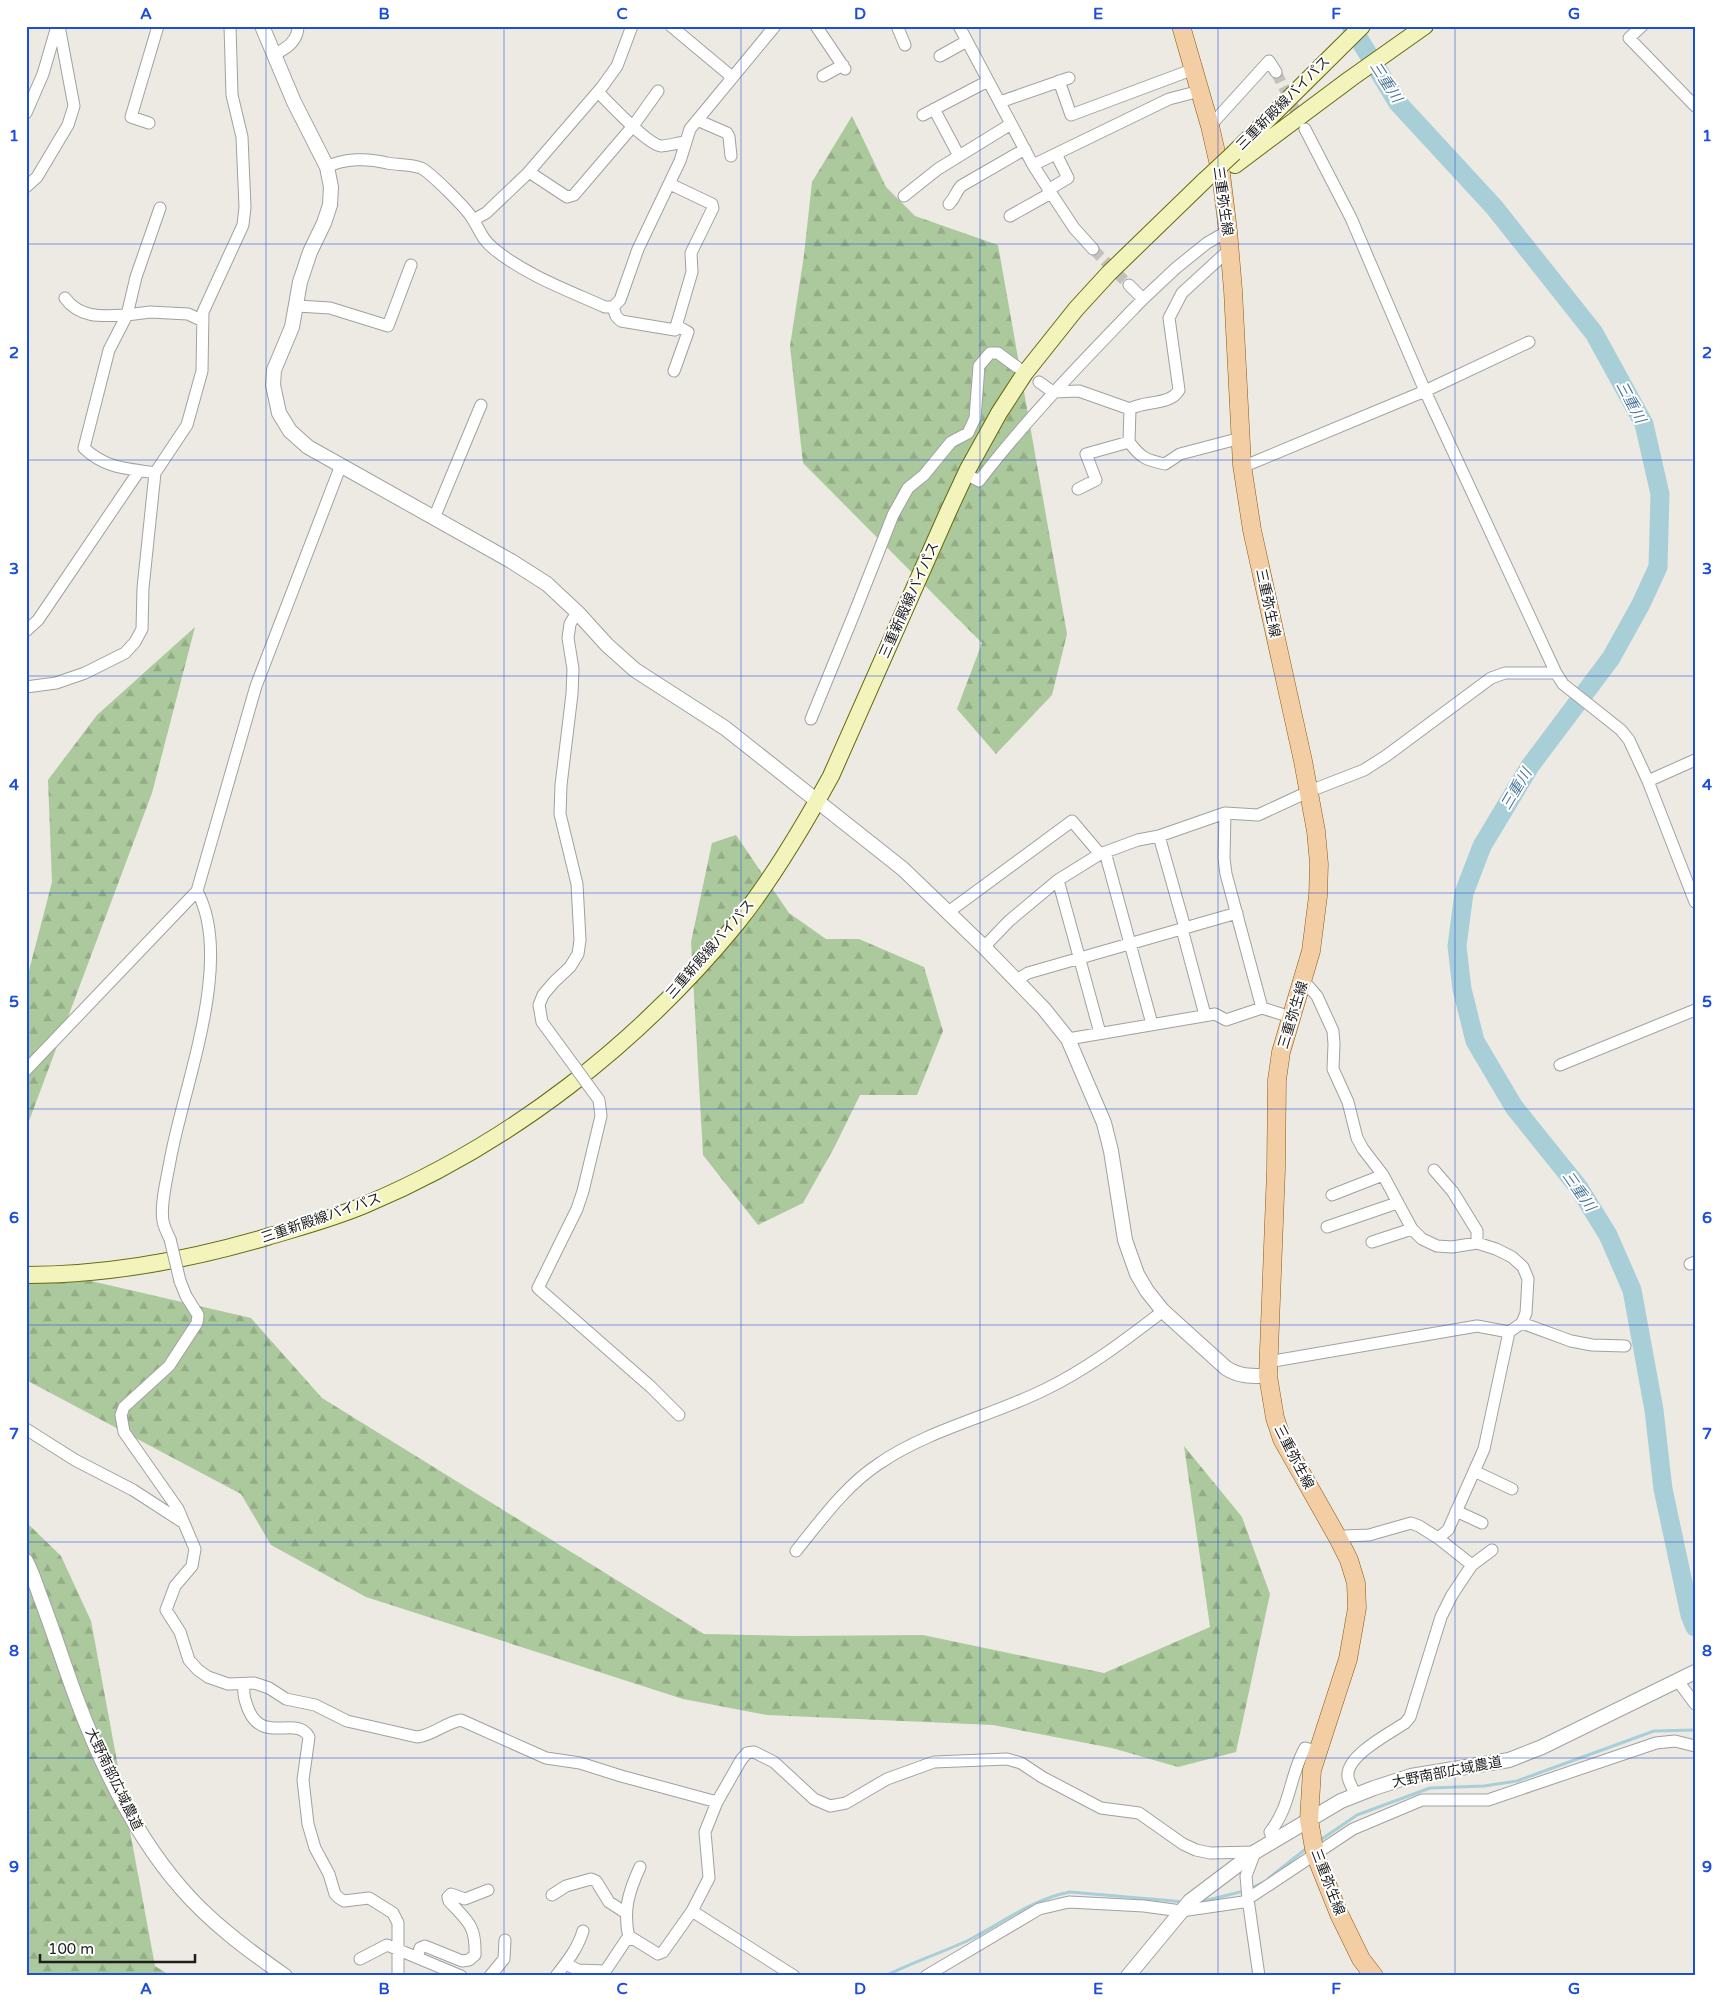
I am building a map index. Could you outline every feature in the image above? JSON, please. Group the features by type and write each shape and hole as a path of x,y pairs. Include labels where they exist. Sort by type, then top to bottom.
{"main road":[{"name":"三重弥生線","path":"1181,26 1210,126 1220,174 1230,249 1242,466 1252,530 1310,792 1316,831 1319,864 1316,923 1312,951 1281,1052 1277,1080 1276,1170 1268,1369 1274,1418 1282,1439 1338,1538 1349,1560 1356,1583 1357,1608 1348,1659 1312,1770 1312,1841 1339,1914 1360,1959 1374,1976"},
{"name":"三重新殿線バイパス","path":"26,1276 112,1270 162,1263 221,1251 366,1205 464,1155 517,1123 581,1078 633,1034 677,991 737,922 776,867 817,801 835,768 966,474 1009,397 1025,373 1064,324 1109,273 1168,217 1234,159 1334,52 1362,26"},
{"name":"三重新殿線バイパス","path":"1234,159 1424,27"}],"street":[{"path":"26,113 43,74 58,26"},
{"path":"26,187 37,178 68,125 74,106 58,26"},
{"path":"149,123 131,117 158,26"},
{"path":"26,687 56,683 85,673 125,653 135,642 142,629 143,588 155,473 188,425 202,371 203,312 242,225 244,206 242,137 232,95 230,26"},
{"path":"262,26 310,135 327,167 331,187 330,205 324,223 310,252 300,282 292,327 274,370 273,385 279,413 290,431 308,447 511,561 539,580 577,612 607,645 635,670 724,728 903,869 984,948 1049,1014 1068,1039 1104,1122 1111,1151 1125,1240 1131,1258 1147,1290 1163,1311 1231,1371 1246,1377 1268,1369 1477,1326 1509,1332"},
{"path":"274,55 289,46 298,34 298,26"},
{"path":"474,220 486,213 529,172 598,92 617,66 632,26"},
{"path":"671,26 732,78"},
{"path":"327,167 354,161 378,160 420,168 431,175 474,220 482,238 522,269 604,307 613,307 620,300 638,249 670,184 690,129 776,26"},
{"path":"816,26 844,67 823,76"},
{"path":"897,26 905,45"},
{"path":"960,26 966,41 1050,192 1074,228 1093,249"},
{"path":"1642,26 1629,38 1695,106"},
{"path":"940,56 966,41"},
{"path":"1210,126 1269,61 1276,72"},
{"path":"1000,102 1064,80 1070,114 1194,70"},
{"path":"923,115 988,81"},
{"path":"529,172 567,197 574,195 633,126 658,91"},
{"path":"1034,165 1169,99 1200,91"},
{"path":"598,92 633,126 655,144 661,146 684,142"},
{"path":"934,109 959,156"},
{"path":"697,120 727,133 731,156"},
{"path":"904,196 938,169 1011,124"},
{"path":"1305,129 1351,218 1425,391 1556,673 1563,684 1621,730 1629,740 1648,781 1695,902"},
{"path":"949,204 956,197 957,191 961,186 1025,149"},
{"path":"1010,216 1050,192 1068,178 1056,154"},
{"path":"613,307 616,316 621,321 675,330 677,326 692,272 691,253 713,208 712,204 670,184"},
{"path":"155,473 111,466 95,459 84,448 109,350 127,315 136,277 160,208"},
{"path":"966,474 979,481 1010,441 1053,392 1143,299 1176,268 1207,243 1228,231"},
{"path":"1039,382 1053,392 1079,391 1130,409 1176,396 1179,390 1169,318 1182,292 1230,249"},
{"path":"297,306 330,308 388,326 411,265"},
{"path":"1129,285 1143,299"},
{"path":"65,298 77,310 95,316 150,312 188,314 203,321"},
{"path":"674,371 688,332 677,326"},
{"path":"1242,466 1425,391 1529,342"},
{"path":"811,718 893,515 908,488 924,475 951,442 968,433 975,418 979,366 990,354 998,353 1017,366"},
{"path":"434,518 481,405"},
{"path":"1130,409 1129,442 1139,456 1150,461 1165,464 1180,454 1241,438"},
{"path":"1078,489 1096,480 1086,454 1129,442"},
{"path":"26,1070 196,891 256,686 341,465"},
{"path":"26,631 38,620 139,470"},
{"path":"577,612 570,624 568,638 573,669 572,694 560,814 577,884 580,940 578,954 570,967 543,995 539,1005 542,1022 599,1100 601,1116 583,1190 574,1215 538,1288 651,1387 679,1415"},
{"path":"984,948 1009,921 1058,880 1102,853 1138,840 1159,836 1224,813 1258,815 1364,770 1491,678 1505,673 1556,673"},
{"path":"1648,781 1695,760"},
{"path":"1224,813 1224,858 1262,1008"},
{"path":"947,913 1072,821 1102,853 1152,1024"},
{"path":"1159,836 1205,1016"},
{"path":"1058,880 1100,1033"},
{"path":"196,891 204,905 209,930 210,972 199,1046 172,1147 165,1191 163,1220 170,1239 180,1281 186,1296 198,1315 197,1323 169,1366 124,1407 121,1415 124,1432 178,1509 195,1549 192,1566 175,1586 166,1610 180,1632 190,1660 198,1670 208,1677 228,1684 254,1682 269,1688 286,1699 314,1705 347,1721 417,1737 426,1736 451,1722 461,1720 546,1758 580,1763 717,1802"},
{"path":"1016,980 1028,972 1237,913"},
{"path":"1303,980 1317,996 1333,1031 1332,1069 1348,1102 1357,1138 1383,1175 1396,1203 1412,1229 1422,1239 1437,1246 1452,1247 1477,1243 1496,1249 1512,1257 1523,1267 1528,1279 1526,1313 1522,1323 1509,1332 1484,1448 1448,1530 1438,1538"},
{"path":"1068,1039 1215,1014 1226,1020 1262,1008 1291,1017"},
{"path":"1560,1065 1695,1010"},
{"path":"1434,1170 1453,1192 1477,1231 1477,1243"},
{"path":"1332,1195 1383,1175"},
{"path":"1327,1227 1396,1203"},
{"path":"1372,1242 1412,1229"},
{"path":"796,1551 845,1493 878,1464 928,1438 1046,1389 1099,1359 1163,1311"},
{"path":"1522,1323 1571,1340 1592,1345 1625,1346"},
{"path":"26,1429 75,1460 133,1490 184,1524"},
{"path":"1474,1471 1512,1489"},
{"path":"1456,1511 1482,1523"},
{"path":"1338,1538 1369,1535 1411,1524 1419,1526 1438,1538 1472,1565"},
{"path":"1356,1795 1348,1776 1349,1767 1357,1756 1410,1717 1441,1617 1452,1595 1472,1565 1492,1550"},
{"name":"大野南部広域農道","path":"26,1561 77,1700 104,1765 150,1849 181,1889 245,1947 285,1976"},
{"path":"1686,1676 1695,1704"},
{"name":"大野南部広域農道","path":"1128,1976 1190,1901 1255,1852 1274,1841 1312,1841 1341,1801 1411,1776 1509,1760 1542,1747 1686,1676"},
{"path":"244,1684 243,1696 253,1719 270,1729 301,1729 309,1737 303,1780 308,1824 315,1848 329,1874 335,1894 339,1898 344,1901 369,1898 393,1913 398,1923 398,1976"},
{"path":"926,1976 1040,1910 1069,1902 1144,1906 1181,1911 1243,1902 1312,1841 1353,1829 1422,1800 1488,1800 1656,1743 1675,1741 1695,1746"},
{"path":"1274,1841 1270,1832 1284,1813 1296,1764 1305,1748 1317,1751"},
{"path":"630,1938 658,1954 663,1952 692,1911 709,1878 705,1832 717,1802 747,1753 754,1752 774,1762 814,1799 830,1806 846,1804 887,1779 934,1762 1007,1759 1021,1763 1042,1777 1101,1808 1139,1812 1184,1844 1196,1850 1210,1853 1255,1852 1246,1876 1259,1976"},
{"path":"630,1938 625,1920 630,1890 640,1867"},
{"path":"552,1895 566,1886 591,1879 596,1881 609,1902 626,1913"},
{"path":"417,1956 420,1948 424,1946 462,1961 469,1960 475,1955 476,1939 472,1926 449,1901 448,1897 451,1894 455,1894 465,1899 488,1890"},
{"path":"692,1911 794,1976"},
{"path":"556,1976 566,1964 580,1940 582,1931"},
{"path":"566,1964 578,1970 604,1973 626,1940 630,1938"},
{"path":"490,1976 504,1959 505,1940"},
{"path":"360,1959 387,1945 461,1976"}],"green space":[{"path":"852,116 886,187 915,216 998,245 1067,634 1052,695 996,754 957,709 982,643 803,463 790,346 804,255 812,182"},
{"path":"195,627 152,793 26,1129 26,982 52,882 48,780 97,715"},
{"path":"736,835 789,913 826,939 859,939 924,967 943,1031 917,1095 860,1095 835,1146 803,1203 758,1225 703,1155 691,942 712,843"},
{"path":"26,1266 251,1318 322,1398 704,1634 796,1636 923,1635 1104,1673 1210,1627 1184,1446 1242,1517 1270,1594 1236,1752 1178,1767 1112,1748 993,1725 767,1715 683,1699 366,1597 271,1545 241,1494 26,1380"},
{"path":"26,1522 61,1556 91,1621 155,1966 171,1976 26,1976"}],"waterway":[{"name":"三重川","path":"1351,26 1398,103 1494,207 1594,333 1644,424 1660,494 1658,567 1641,604 1611,658 1530,766 1482,846 1464,893 1457,946 1462,989 1475,1041 1514,1107 1579,1188 1608,1235 1632,1290 1654,1410 1663,1489 1690,1615 1695,1627"},
{"path":"1319,1841 1357,1815 1430,1788 1484,1786 1517,1781 1654,1731 1695,1730"},
{"path":"1269,1878 1307,1848"},
{"path":"1249,1889 1264,1882"},
{"path":"1196,1903 1244,1891"},
{"path":"885,1976 967,1941 1030,1906 1056,1895 1070,1892 1185,1902"}],"tunnel":[{"path":"1276,72 1302,124"},
{"path":"1093,249 1129,285"}]}
